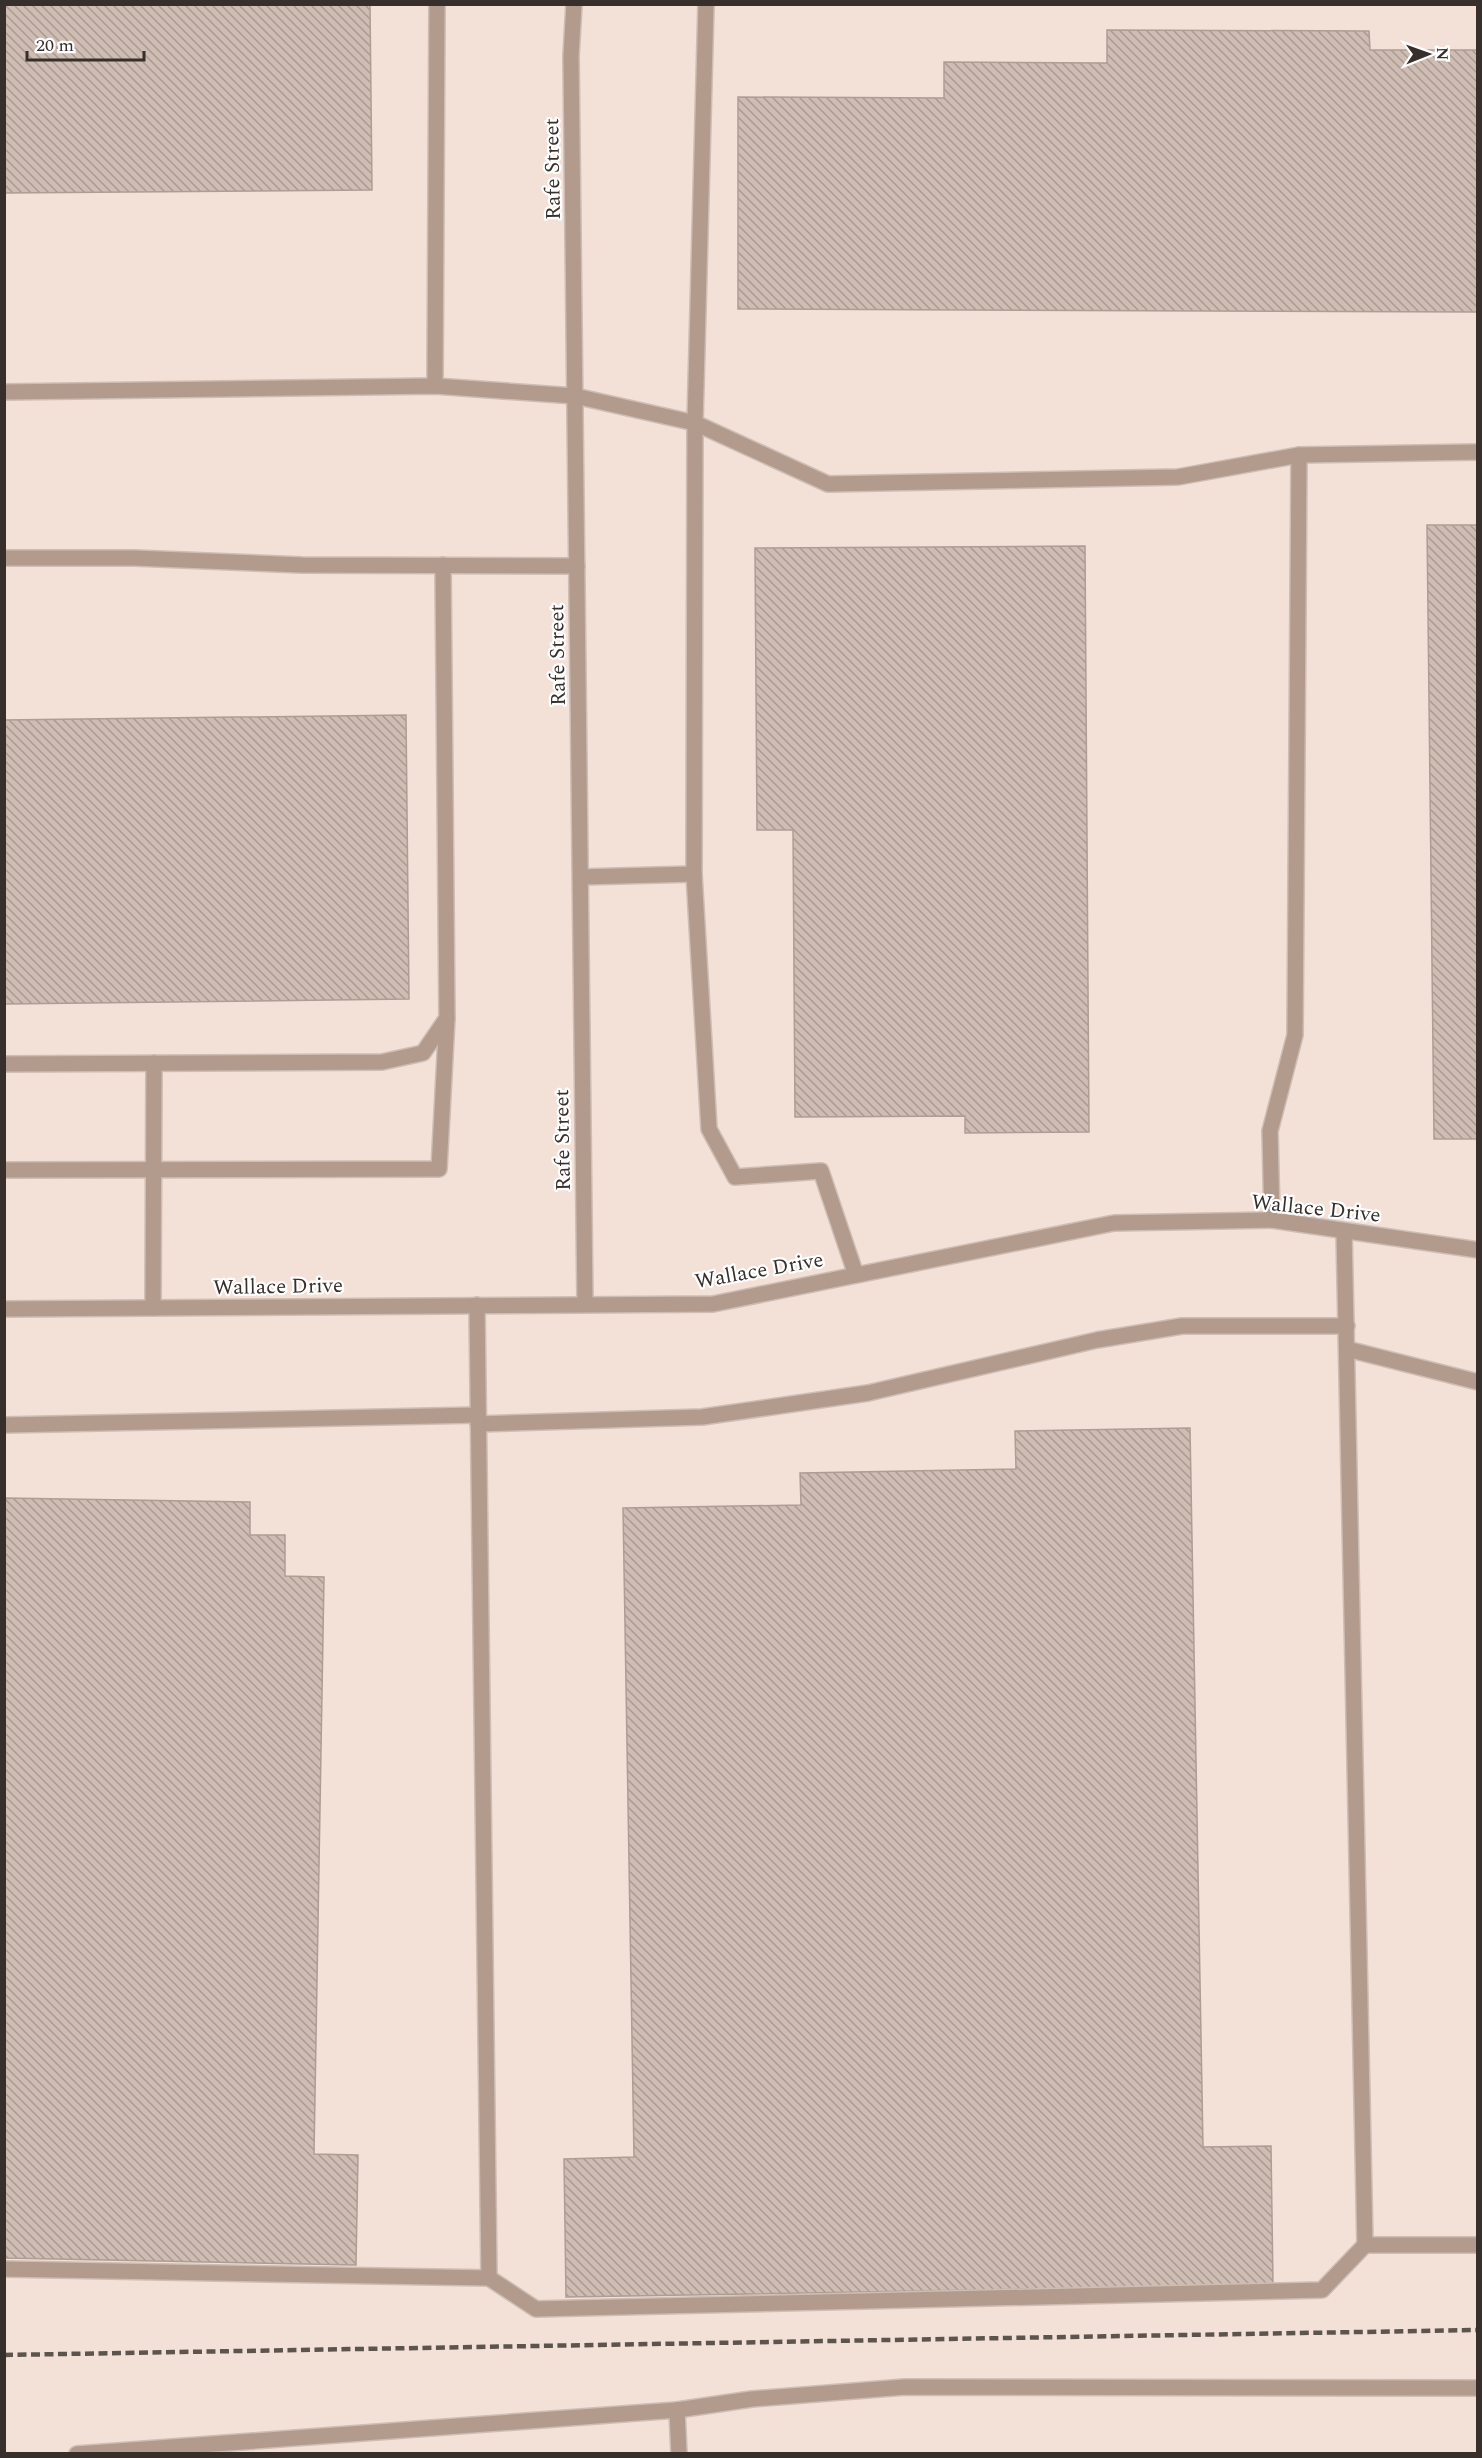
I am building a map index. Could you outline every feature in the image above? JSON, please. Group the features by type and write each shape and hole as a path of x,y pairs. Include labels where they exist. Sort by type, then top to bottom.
{"street":[{"path":"435,386 437,4"},
{"name":"Rafe Street","path":"574,4 571,56 585,1304"},
{"path":"706,4 695,423 693,874 709,1129 735,1177 821,1171 856,1275"},
{"path":"4,392 435,386 575,396 695,423 828,484 1178,477 1299,455 1478,452"},
{"path":"1272,1220 1270,1131 1295,1035 1299,455"},
{"path":"4,558 134,558 302,565 577,566"},
{"path":"4,1170 439,1169 447,1018 442,565"},
{"path":"580,878 693,874"},
{"path":"4,1064 382,1062 423,1053 447,1018"},
{"path":"153,1308 154,1063"},
{"name":"Wallace Drive","path":"4,1309 713,1304 1114,1223 1272,1220 1478,1250"},
{"path":"4,2269 489,2278 536,2309 1322,2290 1365,2245 1344,1231"},
{"path":"477,1305 489,2278"},
{"path":"4,1425 702,1417 868,1393 1097,1340 1182,1326 1347,1326"},
{"path":"1347,1349 1478,1382"},
{"path":"1365,2245 1478,2245"},
{"path":"77,2454 677,2410 752,2398 905,2387 1478,2388"},
{"path":"677,2410 680,2454"}],"building":[{"path":"4,4 370,4 372,190 4,193"},
{"path":"1107,30 1369,31 1370,50 1478,50 1478,312 738,309 738,97 944,98 944,62 1107,63"},
{"path":"1427,525 1478,525 1478,1139 1434,1139"},
{"path":"1085,546 1089,1132 965,1133 965,1116 795,1117 793,830 757,830 755,548"},
{"path":"406,715 409,999 4,1004 4,720"},
{"path":"1190,1428 1203,2147 1271,2146 1273,2285 566,2297 564,2159 634,2157 623,1508 801,1505 800,1473 1016,1469 1015,1431"},
{"path":"4,1498 250,1502 250,1535 285,1535 285,1576 324,1577 314,2154 358,2155 356,2265 4,2258"}],"railway":[{"path":"4,2355 1478,2330"}]}
